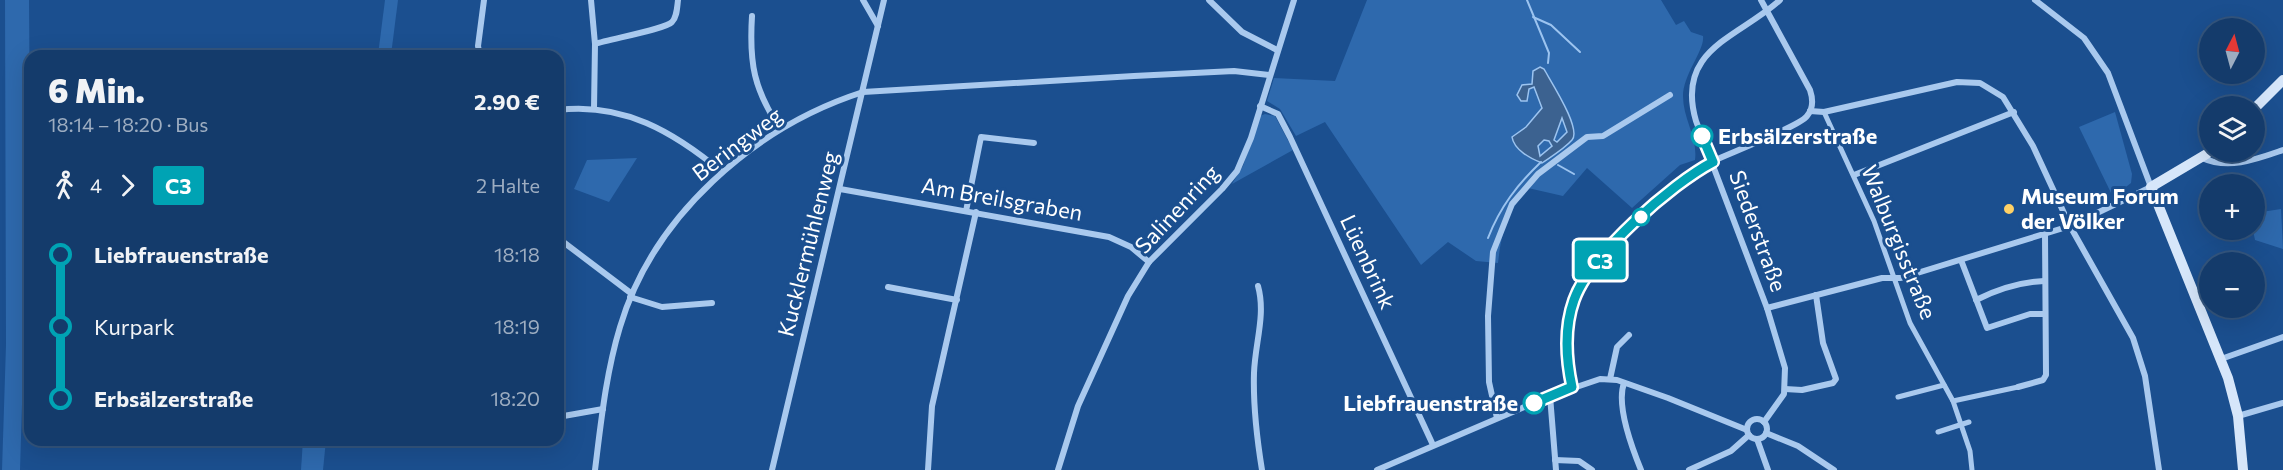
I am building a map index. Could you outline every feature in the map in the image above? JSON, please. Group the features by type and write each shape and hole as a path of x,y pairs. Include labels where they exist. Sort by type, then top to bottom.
{"main road":[{"path":"2265,98 2283,80"},
{"path":"2199,159 2151,187 2221,359 2238,416 2243,470"}],"street":[{"path":"479,50 484,0"},
{"path":"591,0 595,44 594,109"},
{"path":"595,44 631,33 664,28 674,21 678,0"},
{"path":"863,0 878,26"},
{"name":"Kucklermühlenweg","path":"772,470 884,0"},
{"path":"1209,0 1242,32 1276,50"},
{"name":"Salinenring","path":"1058,470 1078,406 1128,296 1149,262 1237,171 1293,0"},
{"path":"1572,387 1568,368 1568,330 1575,298 1582,284 1614,244 1641,216 1682,181 1713,162 1803,120 1810,111 1812,98 1810,90 1761,0"},
{"name":"Siederstraße","path":"1780,0 1767,11 1715,44 1704,58 1694,78 1691,96 1694,114 1767,308 1785,368 1785,388"},
{"path":"1767,308 1881,278 1892,278 1958,261 2045,234 2070,226 2151,187 2108,73 2084,38 2035,0"},
{"path":"752,16 750,49 753,77 763,102 780,129"},
{"name":"Beringweg","path":"595,470 611,360 631,296 670,229 722,172 780,129 839,100 863,92 1234,71 1269,75"},
{"path":"1810,111 1824,112 1921,88 1971,82 1980,83 1998,91 2014,112 2054,189 2070,226 2133,338 2145,376 2159,470"},
{"path":"1497,418 1490,393 1488,316 1493,252 1512,204 1538,174 1587,137 1603,136 1670,95"},
{"name":"Lüenbrink","path":"1260,106 1278,114 1433,445"},
{"path":"564,110 594,109 620,112 658,127 693,148 722,172"},
{"name":"Walburgisstraße","path":"1824,112 1874,221 1892,278 1910,323 1953,401 1970,451 1972,470"},
{"path":"1854,175 2014,112"},
{"path":"966,211 981,138 1034,143"},
{"path":"2265,155 2283,150"},
{"path":"2214,162 2216,164 2236,162"},
{"name":"Am Breilsgraben","path":"840,189 1109,237 1131,247 1149,262"},
{"path":"928,470 932,406 976,212"},
{"path":"1953,401 2018,387 2043,380 2046,375 2045,234"},
{"path":"564,243 631,296 662,307 712,303"},
{"path":"1958,261 1987,328 2030,314 2044,314"},
{"path":"1976,300 1994,291 2025,282 2044,281"},
{"path":"1258,286 1263,304 1254,371 1254,394 1262,470"},
{"path":"888,287 957,300"},
{"path":"1766,433 1764,422 1782,398 1785,388 1810,389 1833,383 1836,379 1823,343 1816,295"},
{"path":"1610,380 1617,347 1629,335"},
{"path":"2221,359 2283,338"},
{"path":"1377,470 1572,387 1600,379 1624,383 1668,398 1748,433 1757,439 1768,470"},
{"path":"1624,383 1622,396 1626,418 1641,470"},
{"path":"1898,397 1944,385"},
{"path":"1550,396 1556,470"},
{"path":"2238,416 2283,403"},
{"path":"564,416 603,409"},
{"path":"1689,470 1731,451 1748,433 1752,420 1764,422"},
{"path":"1938,432 1969,422"},
{"path":"1757,439 1766,433"},
{"path":"1766,433 1792,443 1834,470"},
{"path":"1555,460 1579,460 1592,470"}],"shaded area":[{"path":"5,0 29,0 29,50 24,50 24,338 20,470 2,470 6,345"},
{"path":"385,0 398,0 392,50 379,50"},
{"path":"1367,0 1661,0 1676,25 1684,21 1691,32 1703,36 1701,48 1686,79 1683,96 1685,113 1694,144 1695,160 1680,165 1632,208 1587,168 1563,196 1528,188 1507,222 1498,263 1476,261 1448,242 1421,265 1325,122 1296,136 1280,109 1267,101 1274,78 1335,81"},
{"path":"1540,67 1544,69 1559,94 1573,126 1574,134 1569,143 1542,163 1519,150 1512,137 1526,127 1542,108 1534,87 1529,89 1527,101 1521,101 1517,95 1522,85 1532,84 1533,71","holes":["1562,118 1567,132 1557,142 1554,140","1544,140 1549,141 1552,146 1540,156 1538,146"]},
{"path":"2115,112 2132,174 2131,183 2113,197 2079,127"},
{"path":"1265,114 1275,116 1293,150 1232,184 1243,166 1260,116"},
{"path":"637,158 609,202 574,189 587,160"},
{"path":"2281,209 2283,249 2255,240 2265,240 2265,211"},
{"path":"303,446 325,446 323,470 301,470"}],"waterway":[{"path":"1527,0 1549,53 1548,63"},
{"path":"1533,17 1551,25 1580,52"},
{"path":"1488,238 1510,197 1541,162"},
{"path":"1558,165 1574,174"}],"bus line":[{"name":"C3","path":"1534,403 1572,387 1568,368 1568,330 1575,298 1582,284 1614,244 1641,216 1682,181 1713,162 1702,136"}],"place":[{"name":"Erbsälzerstraße","path":"1702,136"},
{"name":"Museum Forum der Völker","path":"2009,209"},
{"name":"Liebfrauenstraße","path":"1534,403"}]}
